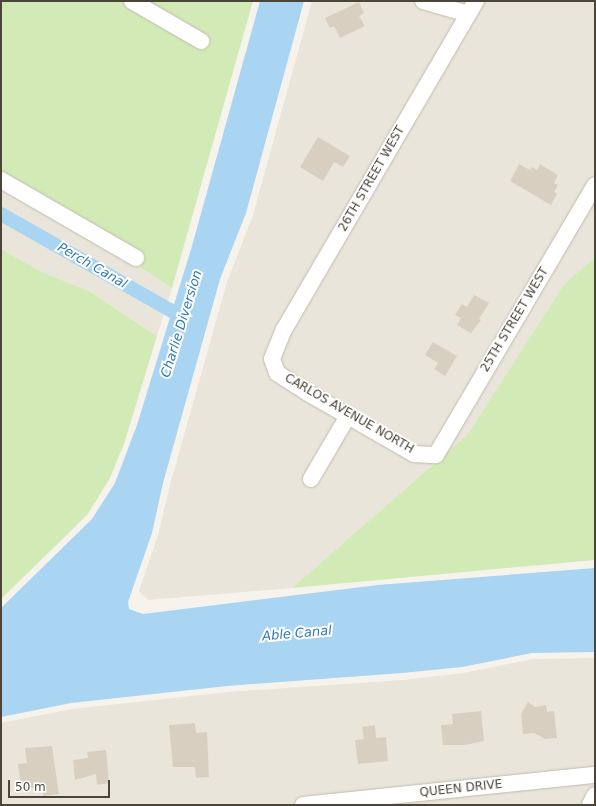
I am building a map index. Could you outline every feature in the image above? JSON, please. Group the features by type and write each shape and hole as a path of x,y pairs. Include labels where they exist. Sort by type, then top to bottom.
{"street":[{"path":"132,1 201,41"},
{"path":"423,1 472,8"},
{"name":"26TH STREET WEST","path":"272,358 284,329 472,8"},
{"path":"1,180 136,258"},
{"name":"25TH STREET WEST","path":"436,455 595,186"},
{"name":"CARLOS AVENUE NORTH","path":"272,358 277,373 348,416 414,454 436,455"},
{"path":"311,479 348,416"},
{"name":"QUEEN DRIVE","path":"303,805 360,802 595,775"},
{"path":"590,805 595,795"}],"shaded area":[{"path":"312,1 595,1 595,257 565,283 467,435 292,588 148,600 139,591 158,535 170,485 227,282 253,215"},
{"path":"1,176 172,288 157,336 91,292 42,272 1,249"},
{"path":"595,658 595,805 1,805 1,723 72,709 228,692 403,680 463,673 533,659"}],"green space":[{"path":"1,1 253,1 172,288 1,176"},
{"path":"1,249 42,272 91,292 157,336 124,444 109,480 87,515 1,599"},
{"path":"595,257 595,560 292,588 467,435 565,283"}],"water":[{"path":"260,1 304,1 246,213 220,279 163,483 152,533 128,602 129,609 143,614 378,585 595,568 595,652 532,653 462,667 227,686 71,703 1,717 1,608 92,519 115,483 137,425 192,246"}],"building":[{"path":"359,2 364,13 359,16 365,26 340,38 334,26 330,28 325,18"},
{"path":"318,137 350,156 343,167 334,162 323,181 300,167"},
{"path":"519,164 530,170 532,167 537,170 540,164 558,175 554,183 558,185 554,192 557,194 551,205 510,181"},
{"path":"474,295 489,303 479,319 481,320 471,333 457,325 461,318 455,315 462,304 467,307"},
{"path":"433,342 457,356 445,376 434,369 438,363 425,355"},
{"path":"528,702 535,707 546,705 547,712 554,711 557,738 545,739 534,733 523,734 521,714"},
{"path":"481,711 484,741 465,745 443,745 441,725 453,724 452,714"},
{"path":"195,723 196,733 207,732 209,777 196,778 195,767 173,767 169,725"},
{"path":"375,725 376,738 386,737 388,761 358,764 355,740 364,739 362,727"},
{"path":"52,746 59,794 43,796 43,786 41,788 21,788 18,764 27,763 25,748"},
{"path":"106,750 109,783 97,785 96,774 75,780 73,760 88,758 87,752"}],"waterway":[{"name":"Perch Canal","path":"1,214 184,318"}],"water label":[{"name":"Charlie Diversion","path":"182,324"},
{"name":"Able Canal","path":"297,634"}]}
